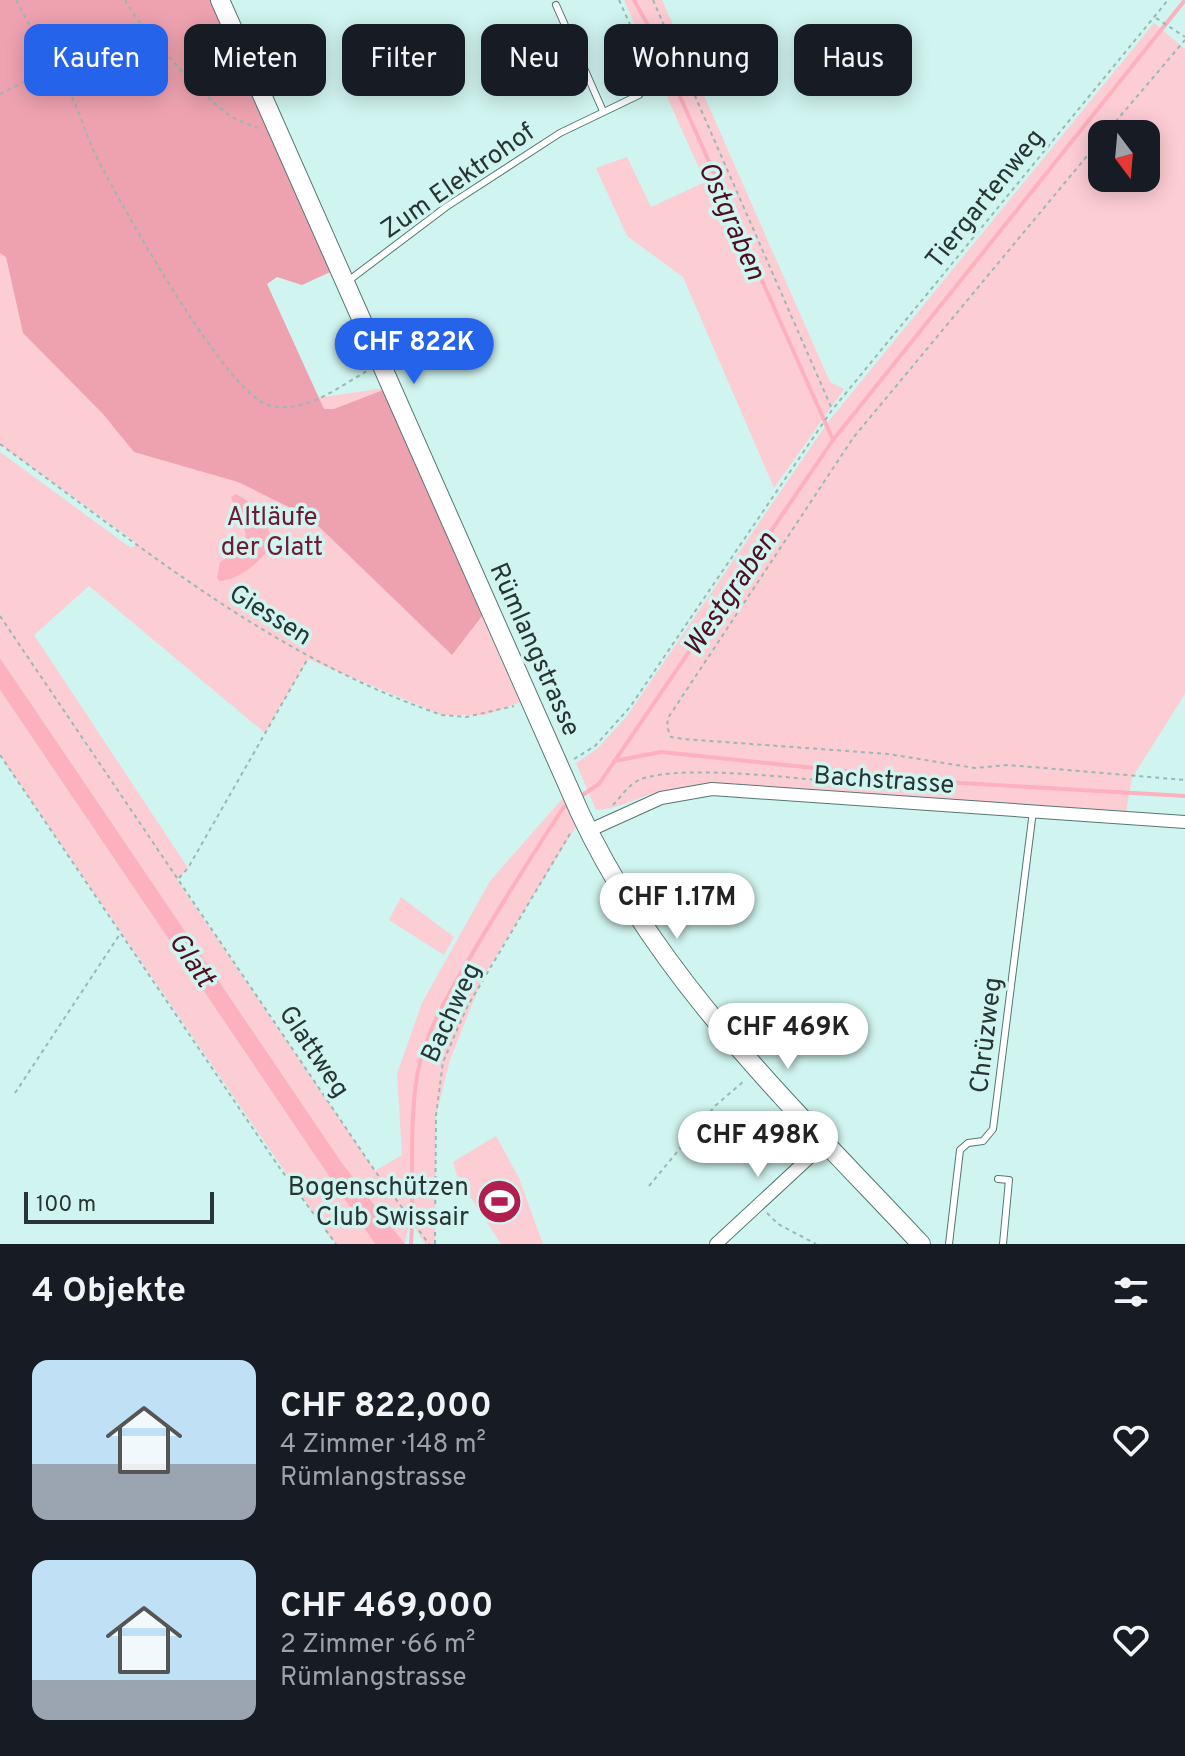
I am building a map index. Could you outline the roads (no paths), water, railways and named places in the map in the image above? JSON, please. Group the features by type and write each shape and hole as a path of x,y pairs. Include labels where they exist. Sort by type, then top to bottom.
{"street":[{"name":"Rümlangstrasse","path":"220,0 584,822 631,910 662,957 757,1070 921,1244"},
{"name":"Bachstrasse","path":"584,822 661,798 712,789 1185,822"},
{"path":"716,1244 826,1142"}],"lane":[{"path":"556,5 603,111"},
{"name":"Zum Elektrohof","path":"345,282 358,277 458,199 560,133 637,96"},
{"name":"Chrüzweg","path":"949,1244 960,1150 968,1143 983,1141 993,1129 1033,811"},
{"path":"998,1179 1009,1180 1003,1244"}],"water":[{"path":"236,494 261,509 273,543 250,568 236,577 220,581 217,578 220,562 245,540 231,497"},
{"name":"Glatt","path":"0,658 342,1163 405,1244 375,1244 0,690"}],"waterway":[{"name":"Ostgraben","path":"634,0 649,27 833,440"},
{"name":"Westgraben","path":"581,796 599,784 833,440 1185,0"},
{"path":"614,761 661,752 960,783 1185,796"},
{"name":"Westgraben","path":"411,1244 414,1104 420,1062 430,1032 476,947 563,808 570,803"}],"place":[{"name":"Bogenschützen Club Swissair","path":"500,1201"}],"park label":[{"name":"Altläufe der Glatt","path":"272,531"}]}
